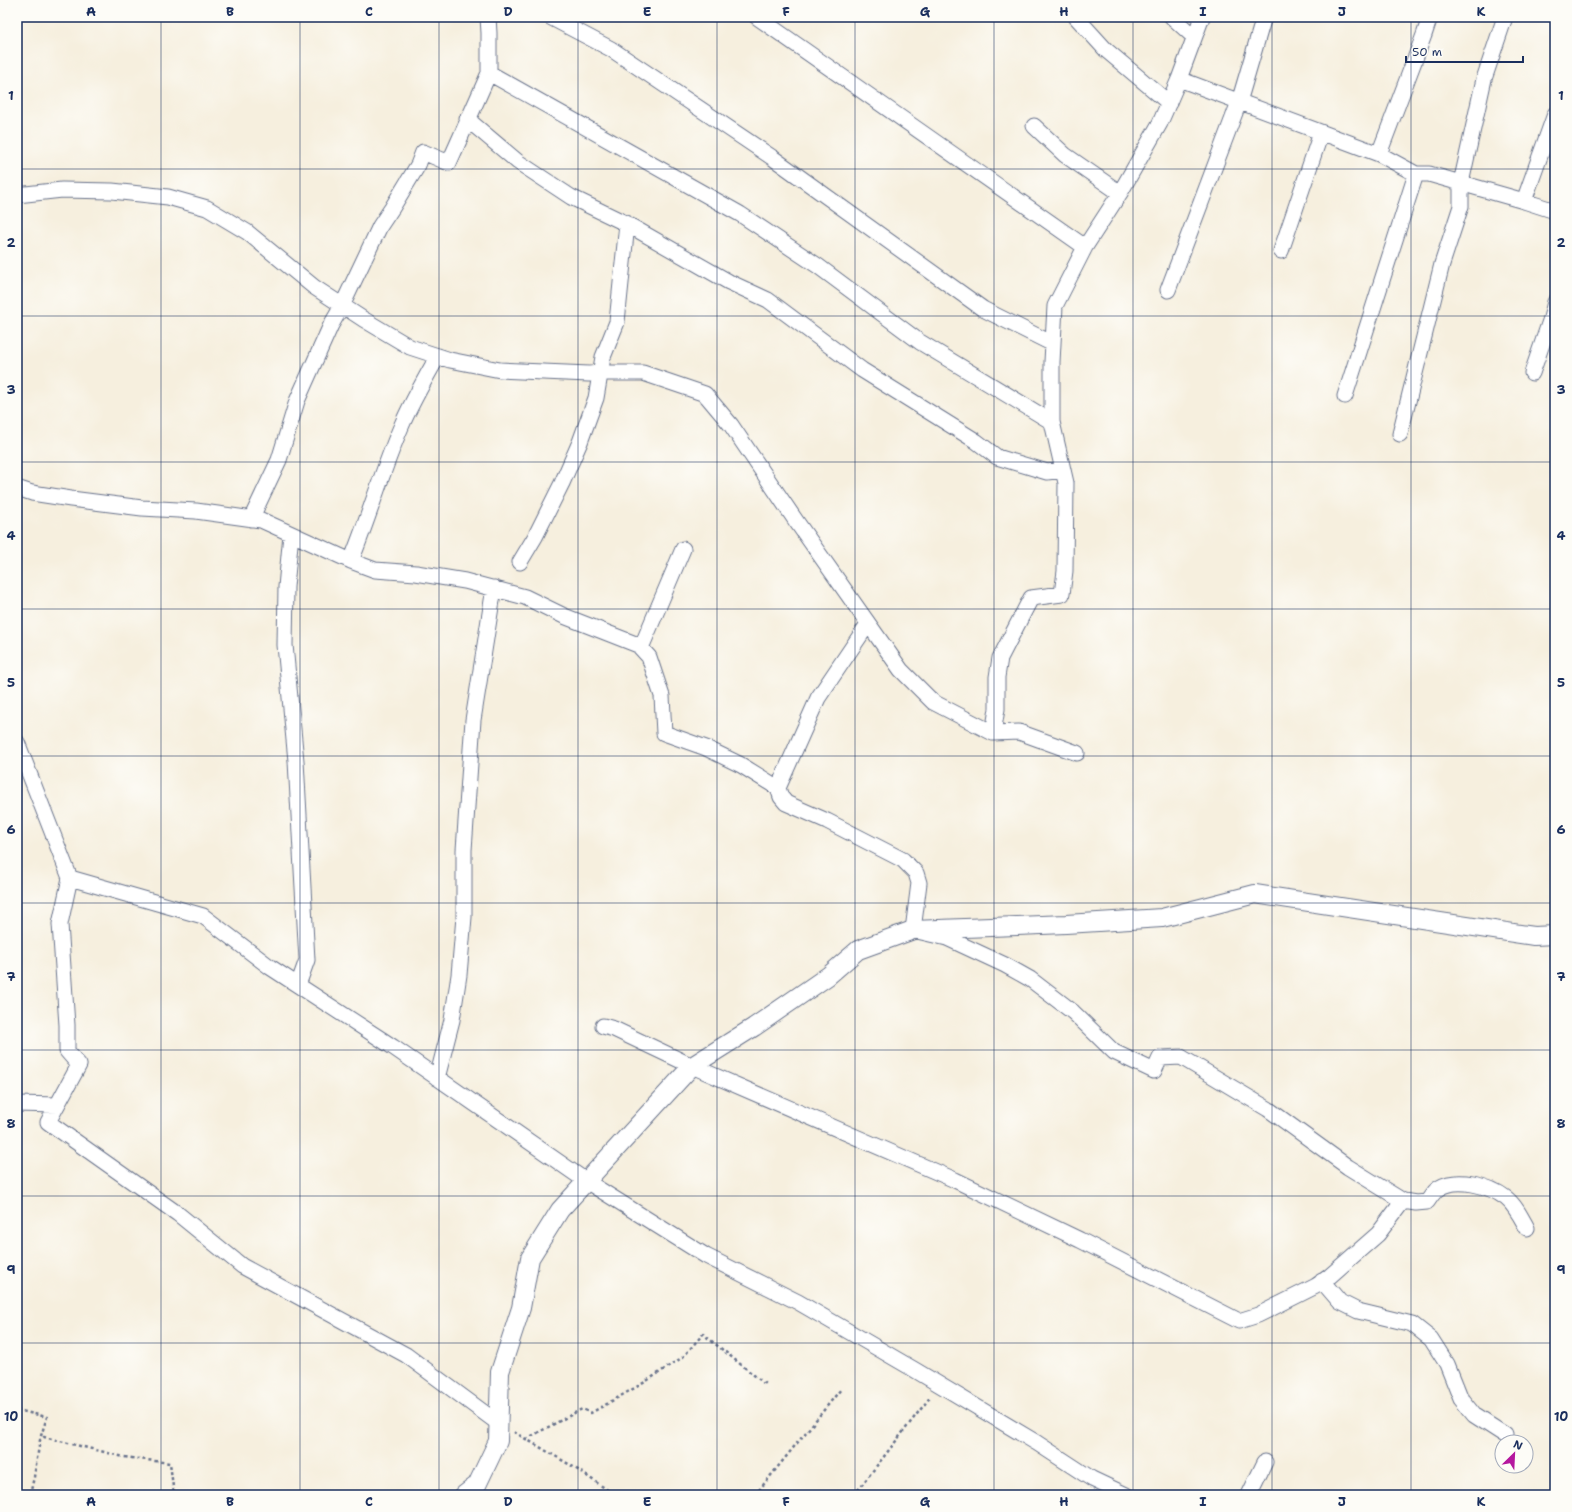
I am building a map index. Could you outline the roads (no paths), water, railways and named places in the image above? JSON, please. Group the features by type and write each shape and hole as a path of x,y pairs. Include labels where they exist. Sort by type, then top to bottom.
{"street":[{"path":"251,519 279,460 297,401 331,325 342,306 380,226 418,164 423,152 449,163 467,119 489,73 488,17"},
{"path":"550,17 611,49 773,158 983,309 1053,344"},
{"path":"757,17 1085,248"},
{"path":"1076,17 1106,50 1168,104"},
{"path":"1172,17 1194,37"},
{"path":"993,733 997,709 997,677 1000,658 1031,598 1062,594 1066,520 1066,483 1052,422 1055,306 1085,248 1120,193 1160,123 1179,79 1202,17"},
{"path":"1168,290 1239,102 1264,17"},
{"path":"1379,154 1430,17"},
{"path":"1400,434 1442,264 1461,206 1461,183 1484,79 1505,17"},
{"path":"489,73 740,214 818,266 920,342 1052,422"},
{"path":"1179,79 1379,154 1416,174 1429,174 1555,211"},
{"path":"1524,201 1555,114"},
{"path":"467,119 518,162 571,197 627,224 729,282 768,300 862,370 976,441 997,457 1047,472 1063,470"},
{"path":"1034,126 1065,155 1120,193"},
{"path":"1281,251 1321,133"},
{"path":"1345,396 1416,174"},
{"path":"17,195 62,190 112,191 168,197 207,208 247,232 314,287 342,306 410,347 450,360 500,370 590,374 643,373 705,394 731,425 901,670 933,702 993,733 1019,732 1077,753"},
{"path":"520,562 535,537 562,483 580,442 596,398 602,356 617,322 627,224"},
{"path":"1532,373 1552,318 1555,302"},
{"path":"351,561 367,522 370,506 402,425 438,356"},
{"path":"17,488 71,499 142,508 196,511 261,520 351,561 375,570 416,573 465,580 494,588 525,597 564,616 638,645 649,657 662,696 664,733 706,748 741,765 778,788 781,797 786,803 826,821 903,860 916,873 919,883 913,930"},
{"path":"290,534 286,587 285,645 296,761 308,960 298,985"},
{"path":"641,648 683,549"},
{"path":"438,1078 452,1020 459,975 464,917 464,850 466,812 473,720 494,588"},
{"path":"778,788 818,698 868,624"},
{"path":"17,742 70,878 60,924 67,1025 67,1051 79,1065 48,1122 178,1214 242,1266 406,1355 498,1423"},
{"path":"70,878 204,916 270,967 438,1078 586,1181 706,1256 798,1302 1037,1443 1092,1479 1126,1495"},
{"path":"464,1495 477,1485 498,1441 500,1372 521,1308 530,1258 560,1210 692,1066 754,1027 828,976 858,950 913,930 1066,924 1162,918 1255,894 1534,936 1555,935"},
{"path":"913,930 947,938 1005,965 1030,979 1073,1012 1114,1052 1154,1071 1160,1058 1181,1057 1268,1109 1348,1167 1403,1202 1427,1202 1438,1189 1452,1183 1472,1184 1490,1189 1506,1198 1520,1215 1527,1228"},
{"path":"603,1026 614,1029 692,1066 955,1180 1080,1240 1239,1321 1258,1315 1316,1286 1330,1276 1378,1234 1403,1202"},
{"path":"17,1104 57,1105"},
{"path":"1322,1281 1340,1302 1358,1311 1412,1324 1431,1339 1447,1364 1461,1399 1474,1415 1503,1434"},
{"path":"1249,1495 1265,1462"}]}
